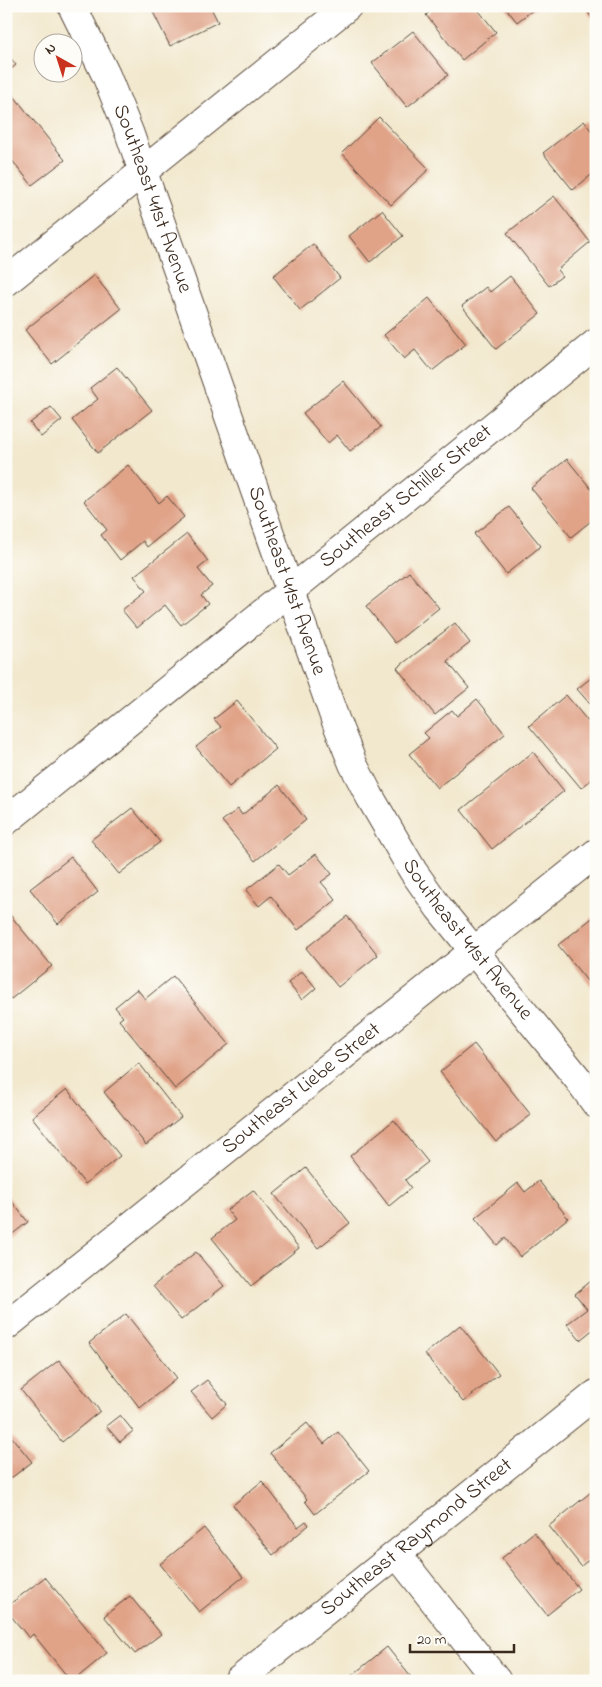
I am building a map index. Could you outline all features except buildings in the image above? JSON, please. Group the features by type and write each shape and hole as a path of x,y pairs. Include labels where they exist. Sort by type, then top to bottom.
{"street":[{"name":"Southeast 41st Avenue","path":"72,6 106,75 143,172 335,719 353,764 412,871 439,908 578,1078 596,1104"},
{"path":"6,282 348,6"},
{"name":"Southeast Schiller Street","path":"6,821 596,343"},
{"name":"Southeast Liebe Street","path":"6,1326 596,852"},
{"name":"Southeast Raymond Street","path":"238,1681 596,1394"},
{"path":"397,1554 497,1681"}]}
